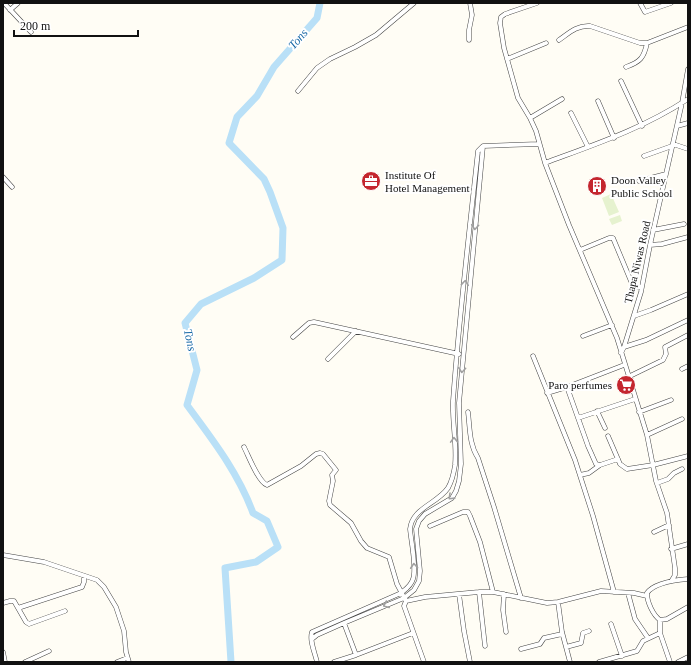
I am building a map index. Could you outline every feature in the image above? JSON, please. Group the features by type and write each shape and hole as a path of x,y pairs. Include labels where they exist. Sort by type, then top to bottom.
{"street":[{"path":"4,3 31,32"},
{"path":"10,10 18,3"},
{"path":"298,91 317,68 330,59 355,47 376,34 414,3"},
{"path":"469,40 468,30 472,15 470,3"},
{"path":"538,3 501,17 500,23 507,59 518,98 536,131 545,162 612,325 640,412 647,435 657,483 667,513 675,575 672,580"},
{"path":"640,3 645,12 671,3"},
{"path":"559,40 578,27 590,26 640,43 647,43 688,27"},
{"path":"507,59 546,43"},
{"path":"626,67 637,63 640,60 644,54 647,43"},
{"name":"Thapa Niwas Road","path":"621,353 642,287 688,69"},
{"path":"621,81 642,126"},
{"path":"530,118 562,99"},
{"path":"545,162 614,138 642,126 688,99"},
{"path":"598,101 614,138"},
{"path":"571,113 588,147"},
{"path":"677,126 688,123"},
{"path":"317,662 311,634 312,632 401,593 410,586 413,579 414,571 411,523 417,513 445,491 452,479 455,464 453,403 478,151 483,146 539,144"},
{"path":"644,156 673,145 688,149"},
{"path":"424,662 404,606 405,599 414,590 419,581 420,571 416,529 419,520 425,514 452,498 456,492 459,481 459,403 483,146"},
{"path":"639,181 666,174"},
{"path":"3,177 12,187"},
{"path":"472,204 478,205"},
{"path":"653,230 684,224"},
{"path":"650,245 662,244 688,237"},
{"path":"580,250 609,238 613,238 633,286 635,288 642,287"},
{"path":"634,316 688,294"},
{"path":"462,306 468,306"},
{"path":"624,347 646,340 688,320"},
{"path":"293,337 309,323 314,322 463,355"},
{"path":"583,336 612,325"},
{"path":"328,358 356,331"},
{"path":"628,377 663,360 666,354 665,347 688,335"},
{"path":"533,356 580,475 614,592"},
{"path":"547,393 624,365"},
{"path":"682,369 688,366"},
{"path":"567,387 592,456 596,464 600,465"},
{"path":"578,418 635,399"},
{"path":"640,412 671,400"},
{"path":"597,411 605,428"},
{"path":"468,412 473,448 478,458 494,507 521,598"},
{"path":"647,435 682,419"},
{"path":"608,436 622,466 627,468 653,465 688,456"},
{"path":"244,447 256,472 264,484 267,485 300,466 316,454 323,454 336,470 332,475 333,481 329,501 330,505 351,523 367,548 389,557 394,578 405,599"},
{"path":"580,475 588,473 600,465 618,459"},
{"path":"657,483 668,480 674,473 682,469"},
{"path":"430,526 463,512 468,512 480,542 493,592"},
{"path":"654,532 669,525"},
{"path":"671,549 688,544"},
{"path":"3,555 44,562 97,580 104,587 116,607 124,631 128,660 118,662"},
{"path":"18,608 82,587 84,576"},
{"path":"670,662 660,634 660,620 654,612 647,596 648,592 652,589 672,580 688,579"},
{"path":"312,639 344,623 405,599 479,592 493,592 547,603 558,602 595,592 628,593 647,596"},
{"path":"479,592 485,646"},
{"path":"628,593 635,619 648,638"},
{"path":"459,594 470,662"},
{"path":"504,594 503,610 506,632"},
{"path":"3,603 13,600 26,622 29,624 65,610"},
{"path":"558,602 562,634 570,662"},
{"path":"660,620 667,619 688,607"},
{"path":"344,623 356,655"},
{"path":"611,624 622,656"},
{"path":"566,647 581,643 583,633 589,631"},
{"path":"334,662 414,633"},
{"path":"521,649 540,644 544,638 562,634"},
{"path":"600,662 637,651 643,641 660,634"},
{"path":"26,662 49,650"},
{"path":"3,652 5,662"},
{"path":"678,662 688,657"}],"green space":[{"path":"611,194 619,212 609,216 602,198"},
{"path":"620,215 622,221 612,225 609,219"}],"waterway":[{"name":"Tons","path":"231,662 225,568 256,562 278,547 267,521 253,513 232,470 215,443 187,405 197,370 185,323 201,304 254,278 282,260 283,228 270,192 264,179 229,143 237,117 257,96 274,67 317,18 320,3"}],"place":[{"name":"Institute Of Hotel Management","path":"371,181"},
{"name":"Doon Valley Public School","path":"597,186"},
{"name":"Paro perfumes","path":"626,385"}]}
